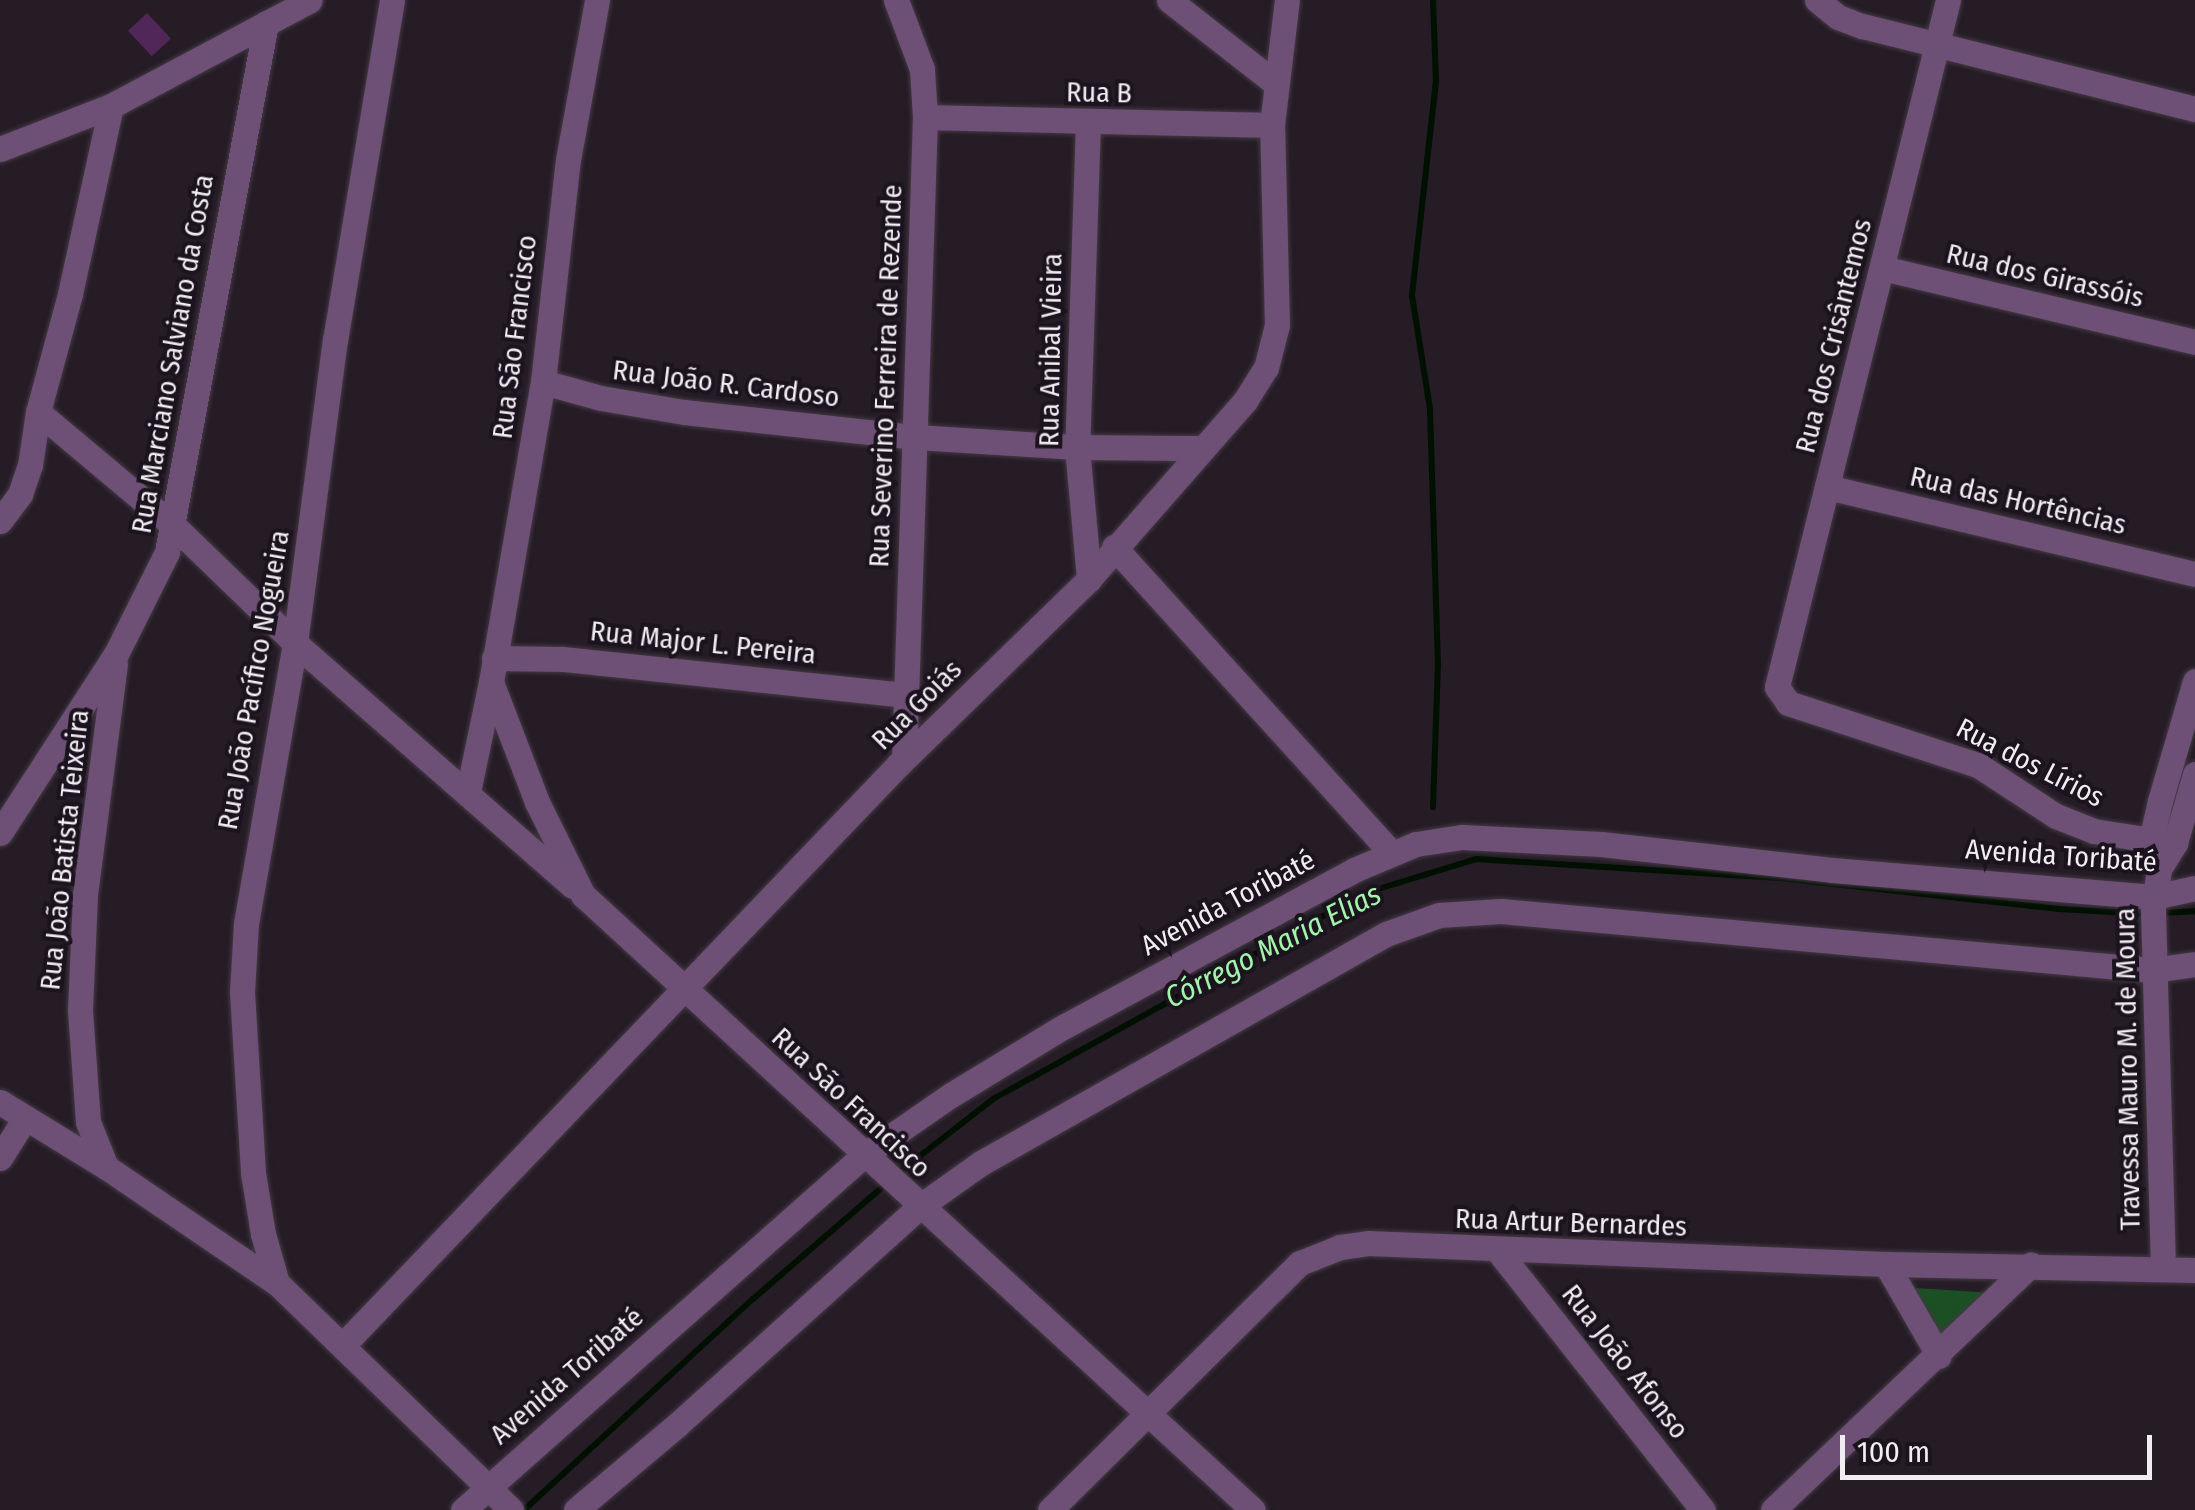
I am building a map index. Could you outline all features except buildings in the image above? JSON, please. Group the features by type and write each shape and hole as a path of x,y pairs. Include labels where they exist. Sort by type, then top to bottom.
{"street":[{"path":"0,149 111,106 310,0"},
{"name":"Rua João Pacífico Nogueira","path":"277,1283 262,1234 254,1174 242,992 255,852 296,643 335,339 392,0"},
{"name":"Rua Severino Ferreira de Rezende","path":"896,0 922,68 925,117 918,233 916,437 904,759"},
{"path":"1169,0 1274,82"},
{"name":"Rua Goiás","path":"343,1344 904,759 1089,579 1203,448 1266,368 1277,325 1272,126 1274,82 1287,0"},
{"name":"Rua dos Crisântemos","path":"1778,687 1948,0"},
{"name":"Rua São Francisco","path":"468,792 542,382 590,1"},
{"path":"1818,2 1862,26 2195,109"},
{"name":"Rua Marciano Salviano da Costa","path":"0,833 116,654 159,571 175,527 266,23"},
{"path":"0,522 26,479 38,412 70,294 111,106"},
{"name":"Rua B","path":"925,117 1272,126"},
{"name":"Rua Anibal Vieira","path":"1088,122 1077,448 1089,579"},
{"name":"Rua dos Girassóis","path":"1882,268 2195,342"},
{"name":"Rua João R. Cardoso","path":"542,382 601,398 684,412 916,437 1077,448 1203,448"},
{"path":"38,412 175,527 296,643 583,895"},
{"name":"Rua das Hortências","path":"1827,487 2195,574"},
{"path":"1114,547 1391,853"},
{"name":"Rua João Batista Teixeira","path":"106,1167 88,1122 80,1010 85,895 116,654"},
{"name":"Rua Major L. Pereira","path":"493,670 562,659 906,694"},
{"name":"Rua São Francisco","path":"493,670 537,802 583,895 1252,1510"},
{"path":"2174,840 2195,682"},
{"name":"Rua dos Lírios","path":"1778,687 1788,703 1978,765 2056,816 2094,831 2174,840"},
{"path":"2174,840 2195,774"},
{"name":"Avenida Toribaté","path":"463,1510 498,1497 870,1161 951,1095 1063,1027 1391,853 1416,844 1462,837 1602,844 2153,902 2195,888"},
{"name":"Travessa Mauro M. de Moura","path":"2163,1268 2153,902 2158,870 2174,840"},
{"path":"576,1510 678,1424 913,1201 1386,934 1439,915 1501,911 2195,964"},
{"path":"0,1102 106,1167 277,1283 498,1497"},
{"path":"0,1158 25,1118"},
{"name":"Rua Artur Bernardes","path":"1050,1510 1280,1283 1319,1253 1368,1243 1499,1252 2195,1270"},
{"name":"Rua João Afonso","path":"1499,1252 1704,1510"},
{"path":"1886,1264 1939,1356"},
{"path":"1773,1510 2032,1264"}],"green space":[{"path":"1915,1288 1993,1293 1942,1343"}],"waterway":[{"path":"1433,0 1436,82 1412,295 1430,409 1438,665 1433,807"},
{"name":"Córrego Maria Elias","path":"898,1173 993,1099 1365,893 1476,859 1779,878 2059,909 2149,914"},
{"name":"Córrego Maria Elias","path":"2161,913 2195,911"},
{"name":"Córrego Maria Elias","path":"524,1510 753,1299 889,1181"}]}
